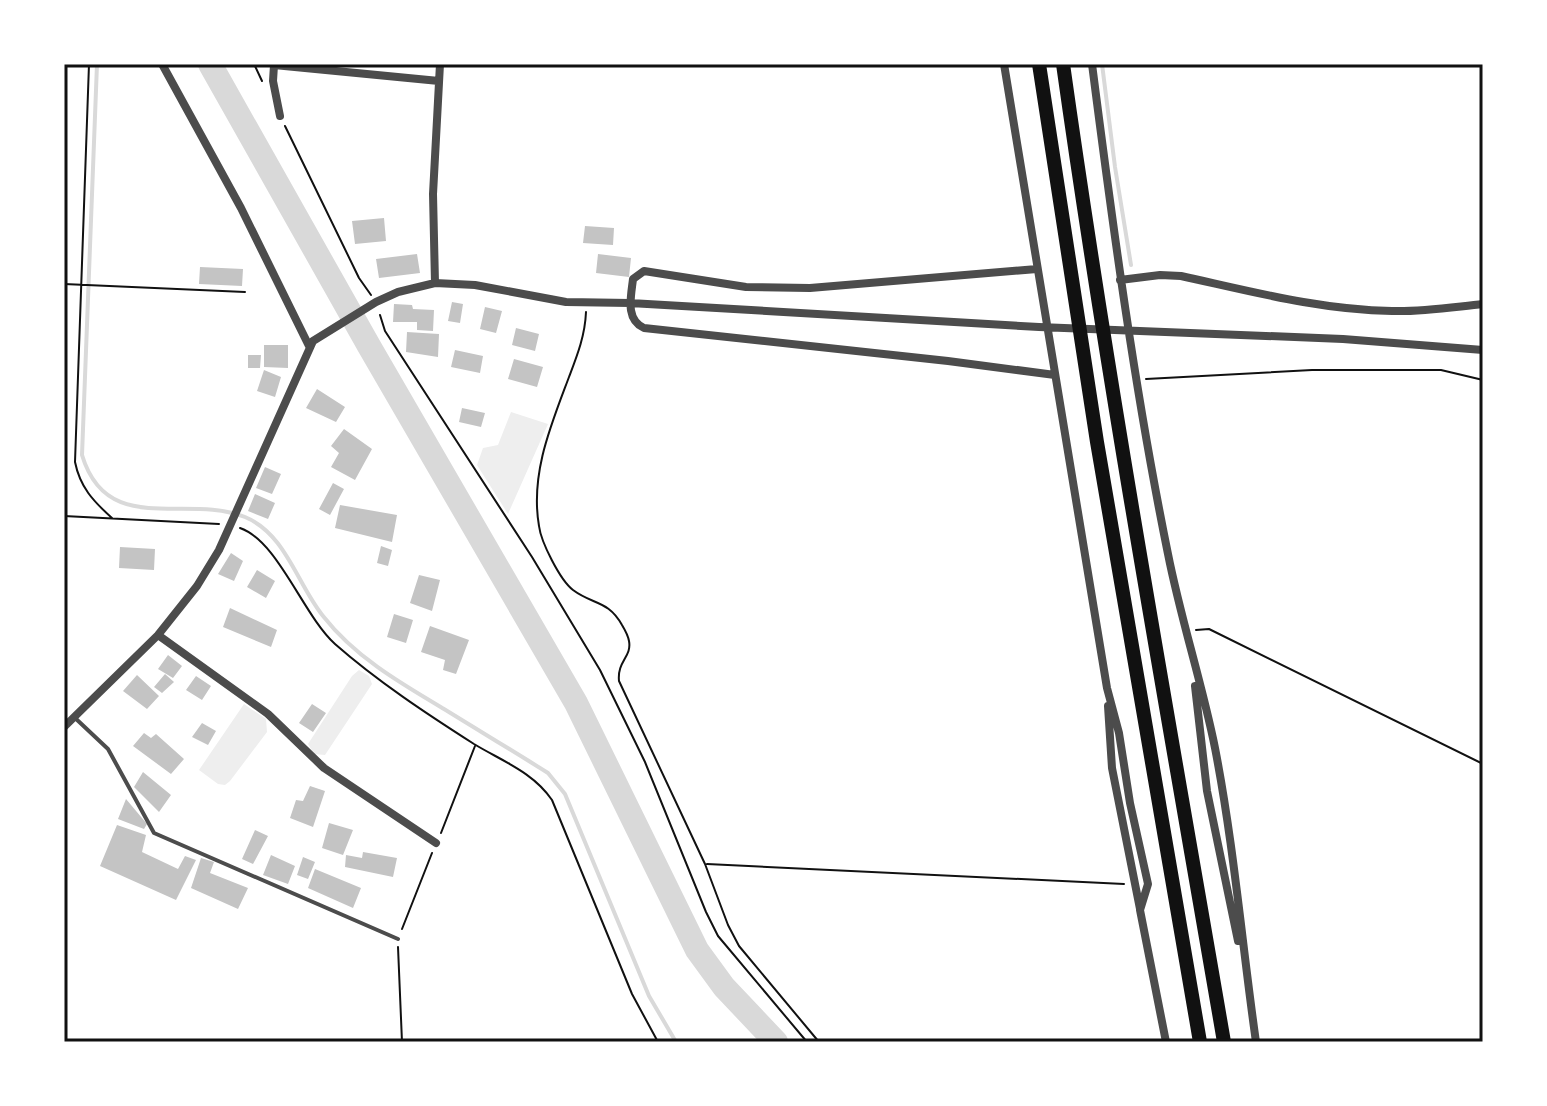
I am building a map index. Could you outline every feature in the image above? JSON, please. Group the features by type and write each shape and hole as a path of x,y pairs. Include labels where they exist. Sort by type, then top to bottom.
{"highway":[{"path":"1039,64 1097,442 1200,1042"},
{"path":"1063,64 1084,215 1224,1042"}],"street":[{"path":"162,64 311,344"},
{"path":"435,283 433,194 440,64"},
{"path":"1004,64 1107,688 1119,733 1148,884 1140,910"},
{"path":"1092,64 1120,280 1167,552 1215,745 1236,875 1256,1042"},
{"path":"280,116 273,81 274,65 439,81"},
{"path":"1037,269 810,288 746,287 644,271 633,279 630,303 632,317 637,325 644,328 1055,375"},
{"path":"1120,280 1181,276 1306,303 1390,311 1483,304"},
{"path":"64,727 158,635 197,586 234,518 311,344 372,304 398,292 435,283 475,285 587,303 1164,333 1343,339 1483,350"},
{"path":"158,635 268,714 324,768 436,843"},
{"path":"1192,662 1203,792 1244,960"},
{"path":"1107,688 1112,768 1166,1042"},
{"path":"1130,803 1141,801"}],"lane":[{"path":"74,717 108,749 154,833 398,939"}],"path":[{"path":"89,64 75,462 79,481 113,518"},
{"path":"254,64 266,88"},
{"path":"280,116 385,331 532,557 600,670 645,762 718,936 807,1042"},
{"path":"64,284 245,292"},
{"path":"587,303 583,339 542,451 537,518 539,530 568,585 575,592 606,605 615,613 629,638 628,653 617,670 619,681 705,864 728,925 739,946 819,1042"},
{"path":"1137,379 1312,370 1441,370 1483,380"},
{"path":"64,516 234,518 263,542 315,622 357,663 475,745 542,786 552,800 632,994 658,1042"},
{"path":"1194,630 1204,628 1483,764"},
{"path":"402,1042 398,939 475,745"},
{"path":"705,864 1134,885"}],"shaded area":[{"path":"511,412 548,424 508,514 477,465 483,448 498,445"},
{"path":"359,670 369,676 372,684 325,755 314,754 308,744"},
{"path":"244,704 266,719 267,732 230,781 225,785 218,784 199,770"}],"building":[{"path":"384,218 386,241 355,244 352,221"},
{"path":"585,226 614,228 613,245 583,243"},
{"path":"417,254 420,273 379,278 376,259"},
{"path":"598,254 631,258 629,277 596,273"},
{"path":"200,267 243,269 242,286 199,284"},
{"path":"452,302 463,304 460,323 448,321"},
{"path":"394,304 434,310 433,331 417,330 417,322 393,322"},
{"path":"485,307 502,311 496,333 480,329"},
{"path":"516,328 539,334 535,351 512,345"},
{"path":"407,332 439,334 438,357 406,352"},
{"path":"264,345 288,345 288,368 264,367"},
{"path":"455,350 483,356 480,373 451,367"},
{"path":"248,355 261,355 260,368 248,368"},
{"path":"514,359 543,367 537,387 508,379"},
{"path":"264,370 281,377 275,397 257,391"},
{"path":"317,389 345,407 336,422 306,408"},
{"path":"462,408 485,413 481,427 459,422"},
{"path":"344,429 372,449 355,480 331,467 339,453 331,446"},
{"path":"265,467 281,474 272,494 256,488"},
{"path":"333,483 344,489 330,515 319,509"},
{"path":"255,494 275,503 268,519 248,511"},
{"path":"340,505 397,515 392,542 335,528"},
{"path":"381,546 392,550 388,566 377,563"},
{"path":"120,547 155,549 154,570 119,568"},
{"path":"231,553 243,561 234,581 218,574"},
{"path":"257,570 275,581 266,598 247,587"},
{"path":"419,575 440,580 432,611 410,603"},
{"path":"230,608 277,630 271,647 223,627"},
{"path":"394,614 413,620 406,643 387,637"},
{"path":"430,626 469,640 456,674 443,670 445,660 421,652"},
{"path":"168,655 182,666 173,678 158,669"},
{"path":"165,674 174,682 162,693 154,687"},
{"path":"137,675 159,696 147,709 123,691"},
{"path":"196,676 211,686 202,700 186,690"},
{"path":"312,704 326,713 313,732 299,723"},
{"path":"202,723 216,731 208,745 192,737"},
{"path":"144,733 151,738 156,734 184,759 171,774 133,746"},
{"path":"143,772 171,795 159,812 134,787"},
{"path":"310,786 325,791 313,827 290,818 296,800 303,801"},
{"path":"126,799 147,824 144,829 118,819"},
{"path":"329,823 353,830 343,855 322,848"},
{"path":"117,825 146,835 142,852 178,869 185,856 196,860 176,900 100,866"},
{"path":"255,830 268,836 253,864 242,859"},
{"path":"363,852 397,858 393,877 345,867 346,855 362,858"},
{"path":"271,855 295,866 288,884 263,875"},
{"path":"303,857 315,862 308,879 297,875"},
{"path":"201,858 214,862 210,873 248,888 238,909 191,888"},
{"path":"315,869 361,888 353,908 308,888"}],"waterway":[{"path":"97,64 82,455 94,481 110,496 129,505 222,511 245,517 259,525 281,547 323,616 364,657 548,773 565,794 649,996 676,1042"},
{"path":"210,64 576,703 697,950 724,987 776,1042"},
{"path":"1102,64 1131,265"}]}
